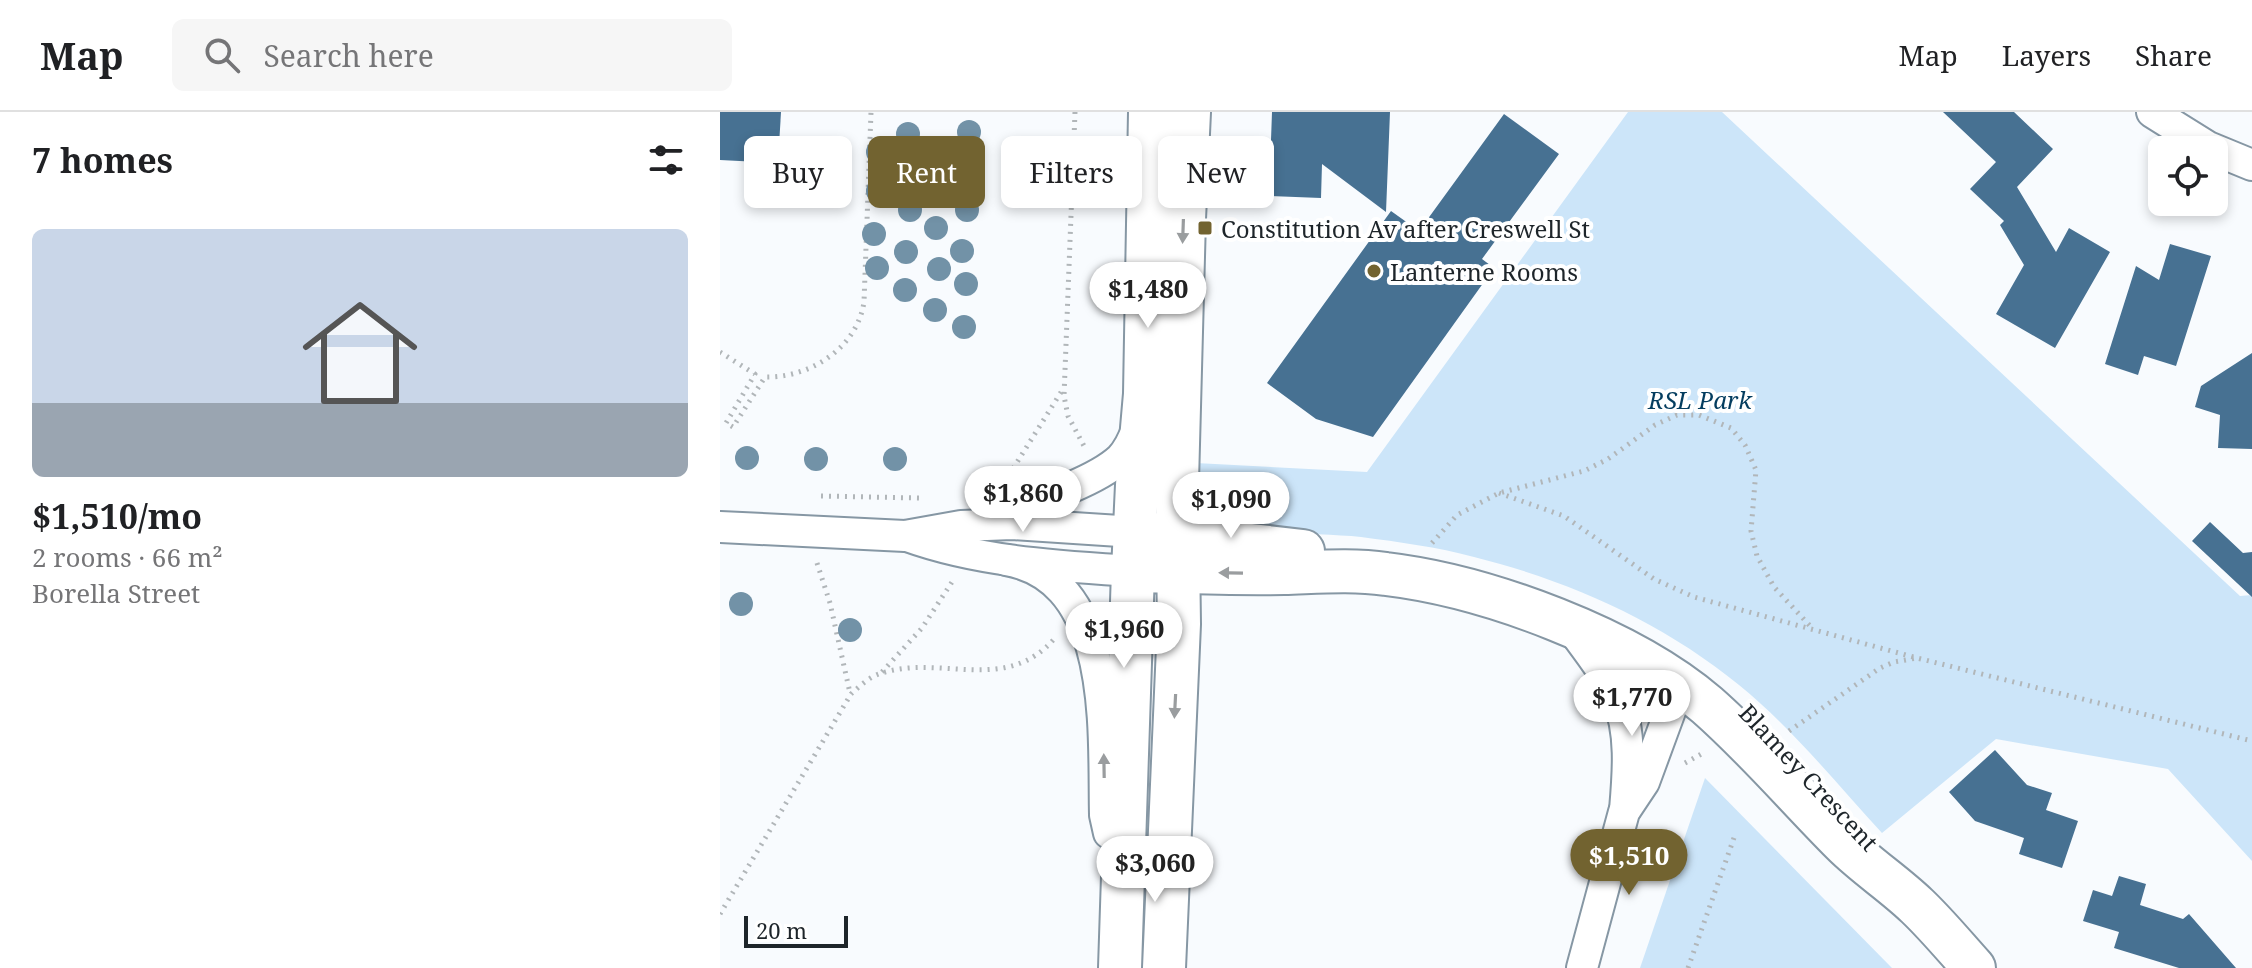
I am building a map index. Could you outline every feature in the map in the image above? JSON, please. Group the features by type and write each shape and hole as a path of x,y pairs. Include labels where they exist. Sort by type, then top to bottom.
{"street":[{"path":"1120,968 1134,552 1145,394 1150,112"},
{"path":"1164,968 1179,624 1181,311 1189,112"},
{"path":"2152,112 2195,140 2252,165"},
{"path":"961,526 1053,493 1114,463 1134,438 1145,394"},
{"path":"720,527 905,536 961,526 1032,525 1134,552"},
{"path":"905,536 948,550 1030,566 1063,588 1073,600 1094,657 1101,697 1105,815 1123,868"},
{"path":"1006,560 1134,552"},
{"name":"Blamey Crescent","path":"1134,552 1388,574 1476,594 1569,625 1638,657 1684,673 1713,679 1780,741 1872,842 1916,905 1974,968"},
{"name":"Blamey Crescent","path":"1178,554 1373,553 1457,568 1509,583 1586,610 1644,636 1684,673 1706,704 1764,758 1855,855 1916,905"},
{"path":"1569,625 1594,657 1621,707 1628,777 1624,812 1582,968"},
{"path":"1624,812 1644,782 1684,673"}],"path":[{"path":"720,352 755,374 726,423 733,427 765,377 789,376 827,359 844,344 859,323 864,302 871,112"},
{"path":"1075,112 1064,396 1068,416 1091,458"},
{"path":"1432,543 1457,515 1499,493 1584,471 1608,459 1655,425 1677,415 1699,415 1731,428 1745,445 1756,470 1751,531 1757,556 1774,587 1811,628"},
{"path":"1499,493 1564,516 1654,579 1694,597 1917,658 2252,741"},
{"path":"811,496 932,498"},
{"path":"808,531 830,603 851,694"},
{"path":"720,914 851,694 882,672 913,668 967,672 1003,669 1033,656 1058,634"},
{"path":"1780,741 1791,729 1813,717 1865,677 1894,662 1917,658"},
{"path":"1688,968 1735,835"}],"green space":[{"name":"RSL Park","path":"1628,112 1722,112 2240,596 2252,595 2252,861 2168,769 1996,739 1882,833 1795,738 1739,685 1679,642 1614,606 1545,578 1460,553 1361,537 1260,527 1237,520 1217,507 1203,489 1196,463 1367,472"},
{"path":"1705,778 1892,968 1640,968"}],"building":[{"path":"720,112 781,112 780,136 744,136 744,161 720,160"},
{"path":"1272,112 1390,112 1386,212 1322,164 1321,198 1274,196 1274,136 1271,136"},
{"path":"1943,112 2014,112 2053,149 2017,187 2056,252 2069,228 2110,252 2055,348 1996,314 2024,265 2000,225 2004,221 1970,189 1996,162"},
{"path":"1504,114 1559,154 1482,259 1494,268 1373,437 1316,419 1267,383 1391,211 1419,231"},
{"path":"2170,244 2211,256 2176,366 2144,356 2138,375 2105,364 2136,266 2159,280"},
{"path":"2252,353 2252,449 2218,448 2220,415 2195,407 2201,386"},
{"path":"2210,522 2243,553 2252,552 2252,597 2192,541"},
{"path":"1995,750 2027,785 2052,793 2046,810 2078,821 2062,868 2019,854 2024,838 1975,821 1949,792"},
{"path":"2119,876 2146,884 2140,905 2183,919 2189,914 2236,968 2179,968 2114,948 2119,932 2083,921 2093,890 2112,896"}],"place":[{"name":"Constitution Av after Creswell St","path":"1205,228"},
{"name":"Lanterne Rooms","path":"1374,271"}]}
